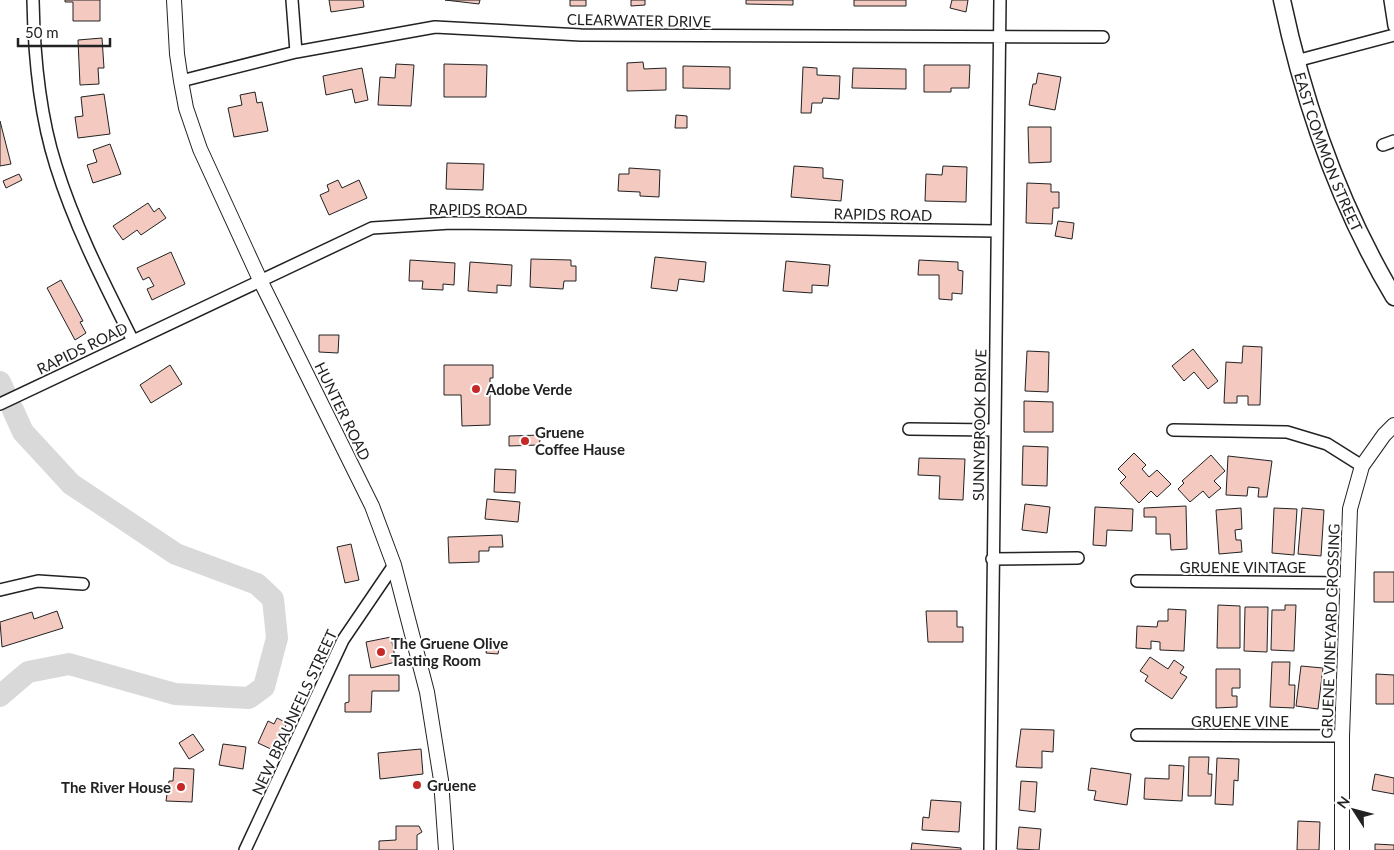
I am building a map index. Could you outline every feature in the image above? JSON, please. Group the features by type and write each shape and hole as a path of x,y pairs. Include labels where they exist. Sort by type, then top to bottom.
{"main road":[{"name":"EAST COMMON STREET","path":"1282,0 1306,101 1330,164 1375,265 1394,297"}],"street":[{"path":"33,0 36,65 43,114 55,164 75,222 133,340"},
{"name":"HUNTER ROAD","path":"174,0 177,54 181,81 186,108 200,149 261,282 372,506 394,565 427,692 441,780 446,850"},
{"path":"292,0 296,52"},
{"name":"SUNNYBROOK DRIVE","path":"990,850 1000,0"},
{"path":"1390,0 1394,26"},
{"name":"CLEARWATER DRIVE","path":"181,81 296,52 435,28 581,35 1103,37"},
{"path":"1296,61 1394,35"},
{"name":"RAPIDS ROAD","path":"0,404 372,228 423,224 996,230"},
{"name":"GRUENE VINEYARD CROSSING","path":"1342,850 1342,736 1350,509 1362,466 1384,435 1394,425"},
{"path":"909,429 994,430"},
{"path":"1174,430 1287,432 1328,444 1362,466"},
{"path":"992,559 1078,558"},
{"name":"NEW BRAUNFELS STREET","path":"244,850 343,640 394,565"},
{"path":"0,590 38,581 83,584"},
{"name":"GRUENE VINTAGE","path":"1137,581 1348,583"},
{"name":"GRUENE VINE","path":"1137,735 1342,736"}],"building":[{"path":"65,0 100,0 100,21 73,21 73,2 65,2"},
{"path":"329,0 363,0 364,7 331,12"},
{"path":"445,0 480,0 479,4"},
{"path":"570,0 586,0 586,6 570,6"},
{"path":"631,0 645,0 645,5 631,6"},
{"path":"746,0 793,0 793,5 746,4"},
{"path":"854,0 906,0 906,6 854,6"},
{"path":"952,0 968,0 966,12 950,8"},
{"path":"102,38 104,68 98,68 99,84 80,85 78,40"},
{"path":"643,62 644,69 666,68 666,90 627,91 627,63"},
{"path":"396,64 414,65 411,106 378,105 380,77 395,78"},
{"path":"444,64 487,65 486,97 444,97"},
{"path":"924,65 970,65 969,88 951,88 951,92 924,92"},
{"path":"683,66 730,67 730,89 683,88"},
{"path":"803,67 817,68 817,75 840,76 839,99 823,98 822,103 812,103 811,113 801,113"},
{"path":"362,68 368,100 355,103 352,89 326,95 323,76"},
{"path":"853,68 906,69 906,89 852,88"},
{"path":"1038,73 1061,77 1055,110 1029,105 1033,84 1036,84"},
{"path":"255,92 257,103 262,102 268,131 234,137 228,108 242,105 240,95"},
{"path":"104,94 110,134 78,138 75,117 83,116 81,97"},
{"path":"676,115 687,116 687,128 675,128"},
{"path":"0,121 11,164 0,166"},
{"path":"1028,127 1051,127 1051,162 1029,163"},
{"path":"110,144 121,174 93,183 87,165 97,162 93,150"},
{"path":"447,163 484,164 483,190 446,189"},
{"path":"794,166 823,168 823,178 843,180 841,201 791,197"},
{"path":"943,166 967,167 966,202 925,201 926,174 942,175"},
{"path":"629,168 660,170 659,197 640,196 640,192 618,191 619,174 629,174"},
{"path":"19,174 22,180 6,188 3,181"},
{"path":"338,180 342,188 359,180 367,198 329,215 320,195 329,191 327,185"},
{"path":"1027,183 1051,184 1051,192 1059,192 1059,208 1053,208 1052,224 1026,223"},
{"path":"148,203 154,212 159,208 166,218 141,235 137,230 123,240 113,226"},
{"path":"1058,221 1074,223 1072,239 1055,236"},
{"path":"171,252 185,284 152,300 147,289 154,286 149,277 143,280 137,268"},
{"path":"655,257 706,262 704,282 679,279 677,291 651,288"},
{"path":"531,259 571,260 571,266 576,266 576,281 564,281 563,289 530,287"},
{"path":"410,260 455,263 454,285 443,284 443,290 422,289 423,281 409,281"},
{"path":"919,260 958,262 958,270 963,271 962,294 952,293 952,300 939,299 939,275 918,275"},
{"path":"786,261 830,265 828,286 812,285 812,293 783,291"},
{"path":"470,262 512,265 511,286 497,285 497,293 468,291"},
{"path":"61,280 83,321 80,322 86,333 75,340 47,288"},
{"path":"319,335 339,335 338,353 319,352"},
{"path":"1243,346 1262,347 1260,405 1248,405 1248,396 1237,396 1237,403 1224,403 1226,362 1242,363"},
{"path":"1193,349 1218,381 1208,389 1194,372 1184,381 1172,366"},
{"path":"1027,351 1049,352 1048,392 1025,391"},
{"path":"170,365 182,384 151,403 140,385"},
{"path":"444,365 493,365 493,378 490,378 490,425 462,426 461,395 444,395"},
{"path":"1024,401 1053,402 1053,432 1024,432"},
{"name":"Gruene Coffee Hause","path":"541,435 539,445 509,446 509,436"},
{"path":"1023,446 1048,447 1047,486 1022,485"},
{"path":"1134,453 1146,465 1142,469 1149,477 1157,470 1171,484 1157,497 1151,491 1139,503 1120,483 1126,477 1118,469"},
{"path":"1211,455 1225,471 1214,481 1221,488 1209,498 1203,491 1190,502 1178,489 1184,483 1182,481"},
{"path":"1228,456 1272,461 1267,497 1258,497 1259,488 1248,487 1247,496 1226,495"},
{"path":"919,458 965,459 963,500 939,499 940,476 918,475"},
{"path":"495,469 516,470 515,493 494,492"},
{"path":"487,499 520,502 518,522 485,519"},
{"path":"1025,504 1050,507 1047,533 1022,530"},
{"path":"1186,506 1187,549 1171,550 1170,534 1156,534 1156,517 1144,517 1144,508"},
{"path":"1095,507 1133,509 1132,531 1107,530 1106,546 1093,545"},
{"path":"1241,508 1242,529 1235,530 1236,540 1241,540 1242,552 1219,554 1216,510"},
{"path":"1274,508 1297,509 1294,555 1272,553"},
{"path":"1302,508 1324,510 1321,556 1298,554"},
{"path":"502,535 503,547 489,547 489,551 479,551 479,562 449,563 448,537"},
{"path":"351,544 359,580 345,583 337,547"},
{"path":"1374,572 1394,572 1394,602 1374,602"},
{"path":"1218,605 1240,606 1240,648 1217,648"},
{"path":"1285,605 1296,605 1294,651 1271,650 1272,610 1285,610"},
{"path":"1245,607 1268,607 1267,652 1244,651"},
{"path":"1168,609 1186,610 1184,651 1160,650 1160,642 1151,641 1151,649 1136,648 1137,626 1157,627 1158,621 1168,621"},
{"path":"57,611 63,628 2,647 0,622 32,612 34,619"},
{"path":"926,611 957,611 957,627 963,627 963,642 928,642"},
{"name":"The Gruene Olive Tasting Room","path":"391,637 396,662 371,668 366,642"},
{"path":"488,640 500,642 498,654 486,653"},
{"path":"1150,657 1168,669 1174,660 1184,667 1180,673 1187,677 1172,699 1145,681 1148,676 1140,671"},
{"path":"1272,662 1290,662 1289,685 1295,685 1294,708 1270,707"},
{"path":"1301,666 1323,668 1318,709 1296,706"},
{"path":"1216,669 1240,669 1240,688 1232,688 1232,696 1237,696 1237,707 1216,708"},
{"path":"1376,674 1394,675 1394,704 1376,704"},
{"path":"349,675 399,675 399,691 372,691 371,712 345,712 345,703 349,702"},
{"path":"277,718 287,723 275,751 258,743 268,721 274,724"},
{"path":"1021,729 1054,730 1053,752 1042,751 1042,768 1016,767"},
{"path":"193,734 204,750 189,759 179,743"},
{"path":"223,744 246,747 243,769 219,765"},
{"path":"421,749 423,774 380,779 378,753"},
{"path":"1189,757 1209,757 1208,774 1212,774 1211,796 1188,796"},
{"path":"1217,758 1239,759 1238,781 1234,780 1233,805 1215,804"},
{"path":"1169,765 1184,766 1182,801 1144,799 1145,778 1169,779"},
{"name":"The River House","path":"174,768 194,769 192,802 166,801 169,781 173,781"},
{"path":"1091,768 1131,774 1127,805 1094,800 1096,791 1088,790"},
{"path":"1375,774 1394,778 1394,794 1372,790"},
{"path":"1021,781 1037,782 1035,812 1019,810"},
{"path":"931,800 961,802 959,832 922,830 923,817 929,818"},
{"path":"1298,821 1320,822 1319,850 1297,850"},
{"path":"396,826 419,826 422,832 417,835 417,850 379,850 379,841 396,840"},
{"path":"1019,827 1041,829 1039,850 1017,849"},
{"path":"912,843 961,848 961,850 911,850"},
{"path":"1375,844 1394,845 1394,850 1375,850"}],"waterway":[{"path":"0,382 4,391"},
{"path":"0,696 28,672 69,664 175,694 249,698 264,687 277,638 273,599 257,584 176,554 71,484 23,432 13,410"}],"place":[{"name":"Adobe Verde","path":"476,389"},
{"name":"Gruene Coffee Hause","path":"525,441"},
{"name":"The Gruene Olive Tasting Room","path":"381,652"},
{"name":"Gruene","path":"417,785"},
{"name":"The River House","path":"181,787"}]}
